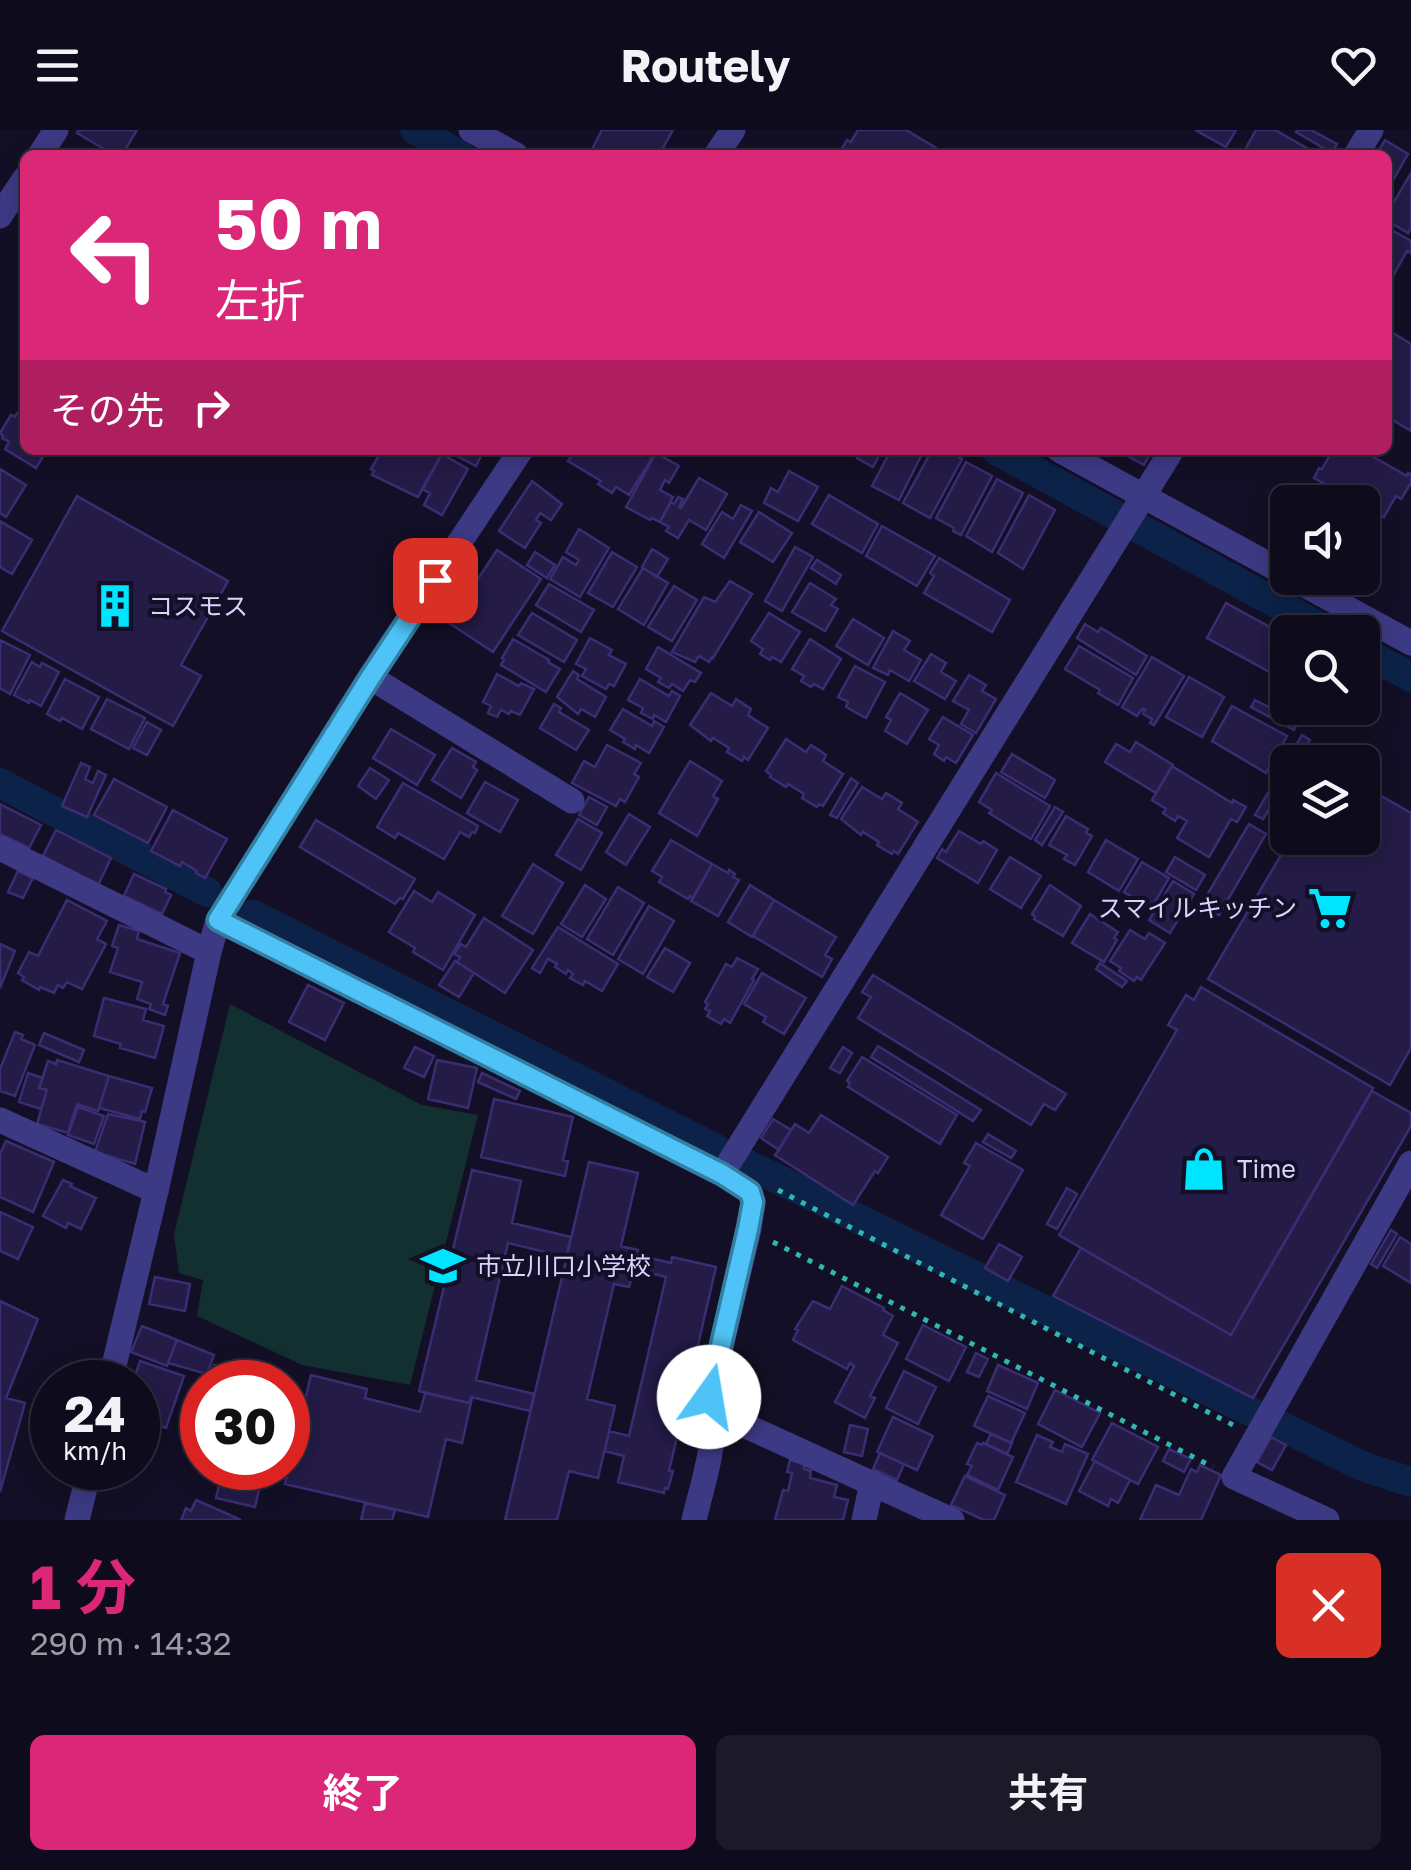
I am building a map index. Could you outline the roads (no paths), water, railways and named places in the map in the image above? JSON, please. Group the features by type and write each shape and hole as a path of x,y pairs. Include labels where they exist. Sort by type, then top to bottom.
{"street":[{"path":"471,130 507,150"},
{"path":"0,216 20,186"},
{"path":"115,1360 218,920 370,678 518,455"},
{"path":"1065,455 1134,512 1270,568"},
{"path":"722,1174 1169,455"},
{"path":"1324,595 1411,643"},
{"path":"370,678 572,801"},
{"path":"0,848 209,952"},
{"path":"218,920 722,1174 750,1192 753,1202 748,1229 709,1397 713,1434 694,1520"},
{"path":"0,1120 156,1192"},
{"path":"1328,1520 1234,1478 1411,1163"},
{"path":"713,1412 952,1520"},
{"path":"864,1520 872,1483"},
{"path":"77,1520 84,1490"}],"waterway":[{"path":"415,130 451,150"},
{"path":"1005,455 1298,615"},
{"path":"1380,661 1411,677"},
{"path":"0,783 207,892"},
{"path":"253,915 716,1149"},
{"path":"749,1165 1250,1411"},
{"path":"1277,1424 1362,1466 1411,1482"}],"place":[{"name":"コスモス","path":"115,606"},
{"name":"スマイルキッチン","path":"1330,908"},
{"name":"Time","path":"1204,1169"},
{"name":"市立川口小学校","path":"443,1266"}]}
